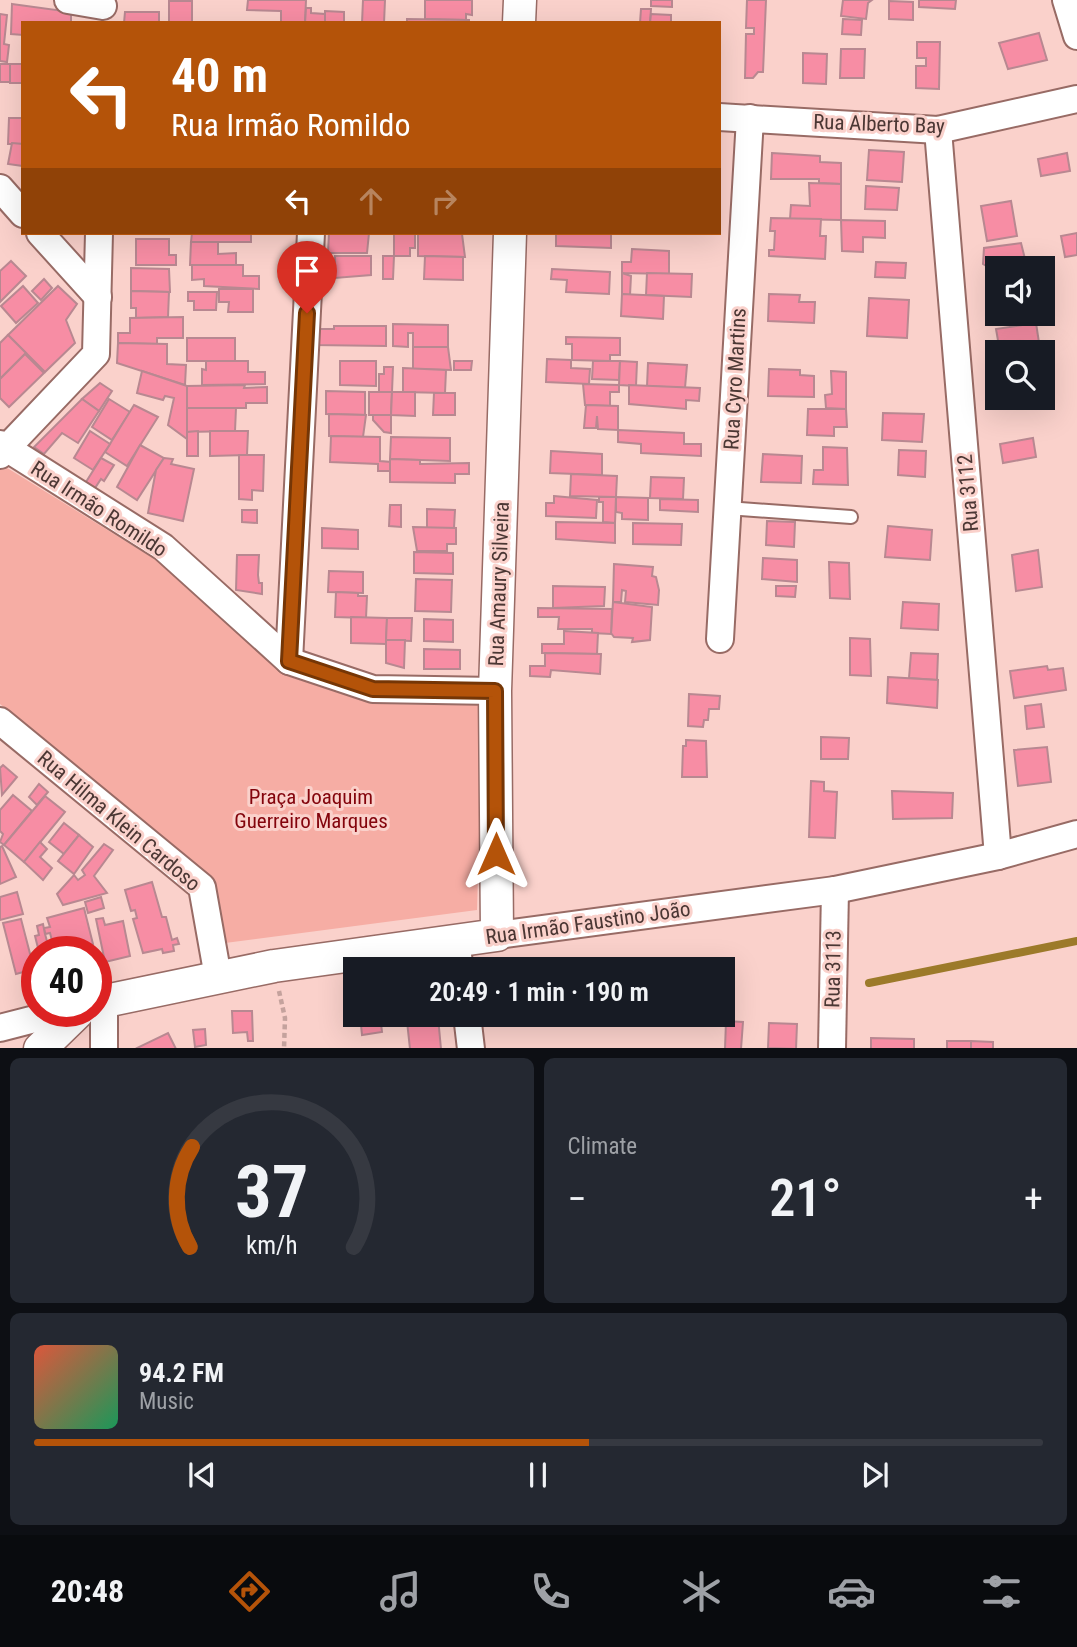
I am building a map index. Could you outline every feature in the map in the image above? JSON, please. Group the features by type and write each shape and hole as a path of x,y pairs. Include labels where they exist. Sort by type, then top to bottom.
{"street":[{"path":"68,0 103,9"},
{"path":"519,21 520,0"},
{"path":"1066,0 1077,36"},
{"name":"Rua Alberto Bay","path":"721,117 938,130 1077,99"},
{"name":"Rua Cyro Martins","path":"720,639 750,118"},
{"name":"Rua 3112","path":"938,130 998,856"},
{"path":"0,188 21,212"},
{"path":"42,235 97,297"},
{"path":"2,450 96,354 99,235"},
{"path":"289,661 311,235"},
{"name":"Rua Amaury Silveira","path":"497,935 495,691 510,235"},
{"name":"Rua Irmão Romildo","path":"2,450 163,547 289,661 373,689 495,691"},
{"name":"Rua Hilma Klein Cardoso","path":"0,721 202,887 218,977"},
{"name":"Rua Irmão Faustino João","path":"112,1001 274,966 458,955 497,935 835,890 998,856 1077,834"},
{"name":"Rua 3113","path":"832,1048 835,890"},
{"path":"0,1028 21,1023"},
{"path":"40,1048 66,1027"},
{"path":"99,1027 104,1048"},
{"path":"468,1027 471,1048"}],"lane":[{"path":"727,508 851,517"}],"path":[{"path":"274,966 285,1018 284,1048"}],"green space":[{"name":"Praça Joaquim Guerreiro Marques","path":"4,466 156,560 281,671 382,704 483,705 477,910 225,943 216,886 0,704 0,470"}],"building":[{"path":"248,0 306,0 305,21 281,21 281,11 247,10"},
{"path":"363,0 385,0 384,21 362,21"},
{"path":"425,0 472,0 472,15 466,14 466,20 425,19"},
{"path":"651,0 672,0 672,7 651,6"},
{"path":"747,0 766,0 763,72 758,72 753,78 745,78 746,34 754,34 754,28 746,28"},
{"path":"843,0 872,0 868,3 866,19 841,16"},
{"path":"919,0 956,0 955,9 919,7"},
{"path":"169,1 192,1 192,21 169,21"},
{"path":"889,1 913,2 913,20 889,19"},
{"path":"12,4 71,12 71,21 21,21 21,35 11,34"},
{"path":"306,8 311,8 311,13 325,14 325,21 305,21"},
{"path":"641,9 651,9 650,21 640,21"},
{"path":"325,11 344,12 344,21 325,21"},
{"path":"125,12 159,12 159,21 124,21"},
{"path":"0,14 7,15 4,44 9,45 7,62 0,61"},
{"path":"651,14 671,15 671,21 650,21"},
{"path":"407,19 469,20 469,21"},
{"path":"843,19 862,20 861,35 842,34"},
{"path":"1039,33 1047,60 1008,69 999,43"},
{"path":"917,42 940,42 939,89 916,88 916,66 926,66 926,58 917,58"},
{"path":"841,49 865,49 864,78 840,78"},
{"path":"803,53 827,54 826,84 803,83"},
{"path":"0,64 10,64 10,82 0,82"},
{"path":"10,64 21,64 21,83 10,83"},
{"path":"9,118 21,118 21,144 8,144"},
{"path":"12,143 21,144 21,166 8,164"},
{"path":"869,150 904,152 902,182 867,180"},
{"path":"772,153 820,156 820,162 841,163 841,184 819,183 819,179 771,179"},
{"path":"1067,153 1070,171 1041,176 1038,159"},
{"path":"809,183 841,184 841,220 790,219 791,205 810,206"},
{"path":"866,186 899,188 897,210 865,209"},
{"path":"1011,201 1017,236 987,241 981,206"},
{"path":"771,218 821,219 820,236 826,236 825,259 769,256 769,250 774,250 775,231 770,231"},
{"path":"841,220 885,221 885,238 863,237 863,252 842,251"},
{"path":"1077,233 1077,255 1065,257 1061,236"},
{"path":"192,235 251,235 251,242 191,242"},
{"path":"329,235 369,235 367,253 328,253"},
{"path":"394,235 415,235 415,248 410,248 410,256 394,256"},
{"path":"418,235 462,235 465,257 418,256"},
{"path":"556,235 611,235 611,248 556,246"},
{"path":"136,239 169,239 169,255 176,255 176,265 136,265"},
{"path":"191,242 218,242 218,254 236,253 236,265 190,265"},
{"path":"1021,243 1024,256 985,256 985,265 984,248"},
{"path":"632,249 669,251 669,274 622,273 622,262 631,262"},
{"path":"335,256 371,256 371,275 335,278"},
{"path":"383,256 394,256 393,279 383,279"},
{"path":"425,256 463,257 463,280 424,279"},
{"path":"11,261 26,276 0,302 0,271"},
{"path":"876,262 906,263 905,278 875,277"},
{"path":"192,265 243,265 243,276 259,276 259,289 204,286 204,279 192,280"},
{"path":"131,268 169,269 170,292 131,291"},
{"path":"552,269 610,272 609,294 566,292 567,280 551,279"},
{"path":"622,273 631,276 630,295 622,294"},
{"path":"647,273 692,274 691,297 646,295"},
{"path":"44,279 52,288 41,300 32,291"},
{"path":"23,286 38,303 16,323 1,306"},
{"path":"58,286 77,304 66,320 75,343 45,372 8,335"},
{"path":"219,289 253,289 253,312 228,312 229,302 219,302"},
{"path":"131,291 169,292 168,317 136,318 136,308 131,308"},
{"path":"188,292 217,292 216,310 194,310 194,301 188,301"},
{"path":"622,294 664,296 663,319 621,316"},
{"path":"769,294 800,295 799,302 815,302 814,323 768,321"},
{"path":"869,298 909,300 907,338 867,336"},
{"path":"183,317 183,338 157,338 157,344 118,343 118,333 130,333 130,318"},
{"path":"393,324 448,325 448,347 413,347 413,333 408,333 408,347 393,346"},
{"path":"334,326 386,326 386,346 314,345 319,329 334,329"},
{"path":"1036,326 1039,340 998,340 996,329"},
{"path":"8,335 26,353 0,379 0,343"},
{"path":"566,337 620,338 620,355 610,355 610,361 572,360 572,344 566,344"},
{"path":"187,338 235,338 235,361 187,361"},
{"path":"118,343 167,344 167,364 186,365 185,385 117,363"},
{"path":"413,347 448,347 451,370 413,369"},
{"path":"25,354 44,373 9,407 0,398 0,379"},
{"path":"547,359 571,360 571,368 590,369 589,384 546,382"},
{"path":"206,361 248,361 248,372 265,372 265,384 202,385 202,369 206,370"},
{"path":"340,361 376,361 376,386 340,385"},
{"path":"454,361 472,361 471,370 454,370"},
{"path":"593,361 620,361 619,380 592,379"},
{"path":"620,361 637,362 636,386 619,385"},
{"path":"648,363 687,365 685,388 647,386"},
{"path":"384,367 393,367 392,392 379,392 379,374 384,374"},
{"path":"403,368 446,370 445,393 403,392"},
{"path":"769,369 800,370 800,375 814,376 814,397 768,396"},
{"path":"142,371 187,386 187,439 168,425 174,398 165,396 163,400 137,393"},
{"path":"831,371 846,372 846,409 826,408 825,395 832,394"},
{"path":"100,383 112,391 99,411 82,399"},
{"path":"583,384 619,385 619,392 610,392 610,406 585,405"},
{"path":"245,385 244,388 267,387 267,403 246,403 246,408 187,408 187,386"},
{"path":"629,385 700,388 699,401 686,400 686,409 629,404"},
{"path":"326,391 365,392 365,415 326,414"},
{"path":"369,392 392,392 391,415 369,415"},
{"path":"392,392 415,392 415,416 391,415"},
{"path":"434,393 455,393 455,415 433,415"},
{"path":"82,399 99,411 78,443 62,433 44,454 34,447"},
{"path":"109,399 130,412 112,440 92,427"},
{"path":"134,405 158,417 127,466 105,452"},
{"path":"586,405 618,406 618,430 598,429 597,416 596,428 584,428"},
{"path":"187,408 236,408 235,431 187,432"},
{"path":"808,409 846,409 847,427 834,427 834,436 807,435"},
{"path":"883,413 924,414 922,442 882,440"},
{"path":"329,414 366,415 363,437 329,436"},
{"path":"373,415 391,415 391,433 384,432 373,420"},
{"path":"618,430 684,433 684,444 701,444 701,456 641,453 641,444 618,442"},
{"path":"90,431 110,444 93,470 74,458"},
{"path":"198,431 198,456 187,456 187,432"},
{"path":"210,431 248,431 247,455 210,456"},
{"path":"331,436 380,437 380,461 391,462 390,471 378,471 378,464 330,462"},
{"path":"391,437 450,438 450,461 390,459"},
{"path":"1033,438 1036,457 1003,463 1000,444"},
{"path":"140,445 164,458 137,500 117,487"},
{"path":"823,447 847,448 848,485 813,484 814,470 823,470"},
{"path":"899,450 926,451 925,477 898,475"},
{"path":"551,451 602,454 602,475 550,473"},
{"path":"763,454 802,456 801,483 761,482"},
{"path":"239,455 264,455 263,491 252,490 252,500 239,499"},
{"path":"101,458 114,465 104,481 101,479 95,488 86,482"},
{"path":"164,458 173,459 171,464 194,469 183,521 148,513 156,470"},
{"path":"390,459 420,460 420,464 469,463 469,474 455,474 455,483 390,482"},
{"path":"571,474 617,476 616,497 570,496"},
{"path":"651,477 684,478 683,499 650,498"},
{"path":"554,496 597,500 596,518 546,516 546,503 554,503"},
{"path":"599,497 616,497 615,523 603,522 603,502 599,502"},
{"path":"616,497 648,498 648,520 622,519 622,513 616,512"},
{"path":"660,499 698,500 698,512 660,510"},
{"path":"390,505 401,505 401,527 389,526"},
{"path":"427,509 455,510 454,528 427,528"},
{"path":"242,510 257,510 257,523 242,522"},
{"path":"767,521 795,522 794,547 766,545"},
{"path":"556,522 615,523 615,543 556,539"},
{"path":"633,523 682,524 681,545 633,544"},
{"path":"888,526 932,530 930,560 885,557"},
{"path":"413,527 456,528 456,544 447,544 447,551 417,551"},
{"path":"322,528 358,530 358,549 322,548"},
{"path":"1038,550 1042,587 1016,591 1012,555"},
{"path":"414,552 453,553 453,574 414,573"},
{"path":"237,555 259,555 258,575 259,583 262,583 262,594 236,590"},
{"path":"763,558 797,560 797,582 762,579"},
{"path":"829,562 849,563 850,599 830,598"},
{"path":"614,564 653,567 652,576 656,577 659,590 658,605 625,602 626,591 622,590 621,602 613,602"},
{"path":"329,571 363,572 363,593 328,592"},
{"path":"416,579 452,580 451,612 415,611"},
{"path":"553,586 605,587 604,606 553,608"},
{"path":"776,586 796,586 795,597 776,596"},
{"path":"336,592 367,596 366,618 335,617"},
{"path":"613,602 652,607 650,640 632,642 633,638 614,637 611,633"},
{"path":"903,602 939,604 938,630 901,628"},
{"path":"538,608 612,609 611,634 592,633 592,629 558,629 559,617 538,617"},
{"path":"351,617 387,618 386,644 351,643"},
{"path":"387,618 412,618 411,641 386,640"},
{"path":"424,619 453,620 453,642 424,641"},
{"path":"564,631 598,633 597,654 542,653 542,644 564,644"},
{"path":"850,638 870,639 871,676 850,675"},
{"path":"386,640 405,640 404,668 386,663"},
{"path":"424,649 460,650 460,669 424,669"},
{"path":"545,653 601,654 600,674 551,670 550,677 530,676 530,666 545,666"},
{"path":"911,653 938,654 937,680 909,678"},
{"path":"1047,666 1048,670 1063,668 1066,690 1014,698 1010,671"},
{"path":"888,677 938,680 937,708 887,703"},
{"path":"689,694 720,696 719,709 709,709 708,720 704,720 703,727 688,726"},
{"path":"1041,704 1044,727 1027,729 1025,706"},
{"path":"821,737 849,738 848,759 821,759"},
{"path":"686,740 706,741 707,777 682,777 683,746 686,746"},
{"path":"1047,747 1051,782 1018,786 1014,750"},
{"path":"3,765 17,777 2,795 0,768"},
{"path":"811,781 824,782 824,791 837,792 835,838 809,837"},
{"path":"39,784 48,792 37,805 29,797"},
{"path":"892,791 953,793 952,818 893,819"},
{"path":"13,795 32,811 4,845 0,842 3,834 0,831 0,810"},
{"path":"45,796 65,812 24,862 4,845"},
{"path":"64,823 79,835 64,854 49,842"},
{"path":"79,835 93,847 74,874 58,861"},
{"path":"40,842 47,849 40,857 52,868 43,880 24,862"},
{"path":"104,844 113,850 94,876 107,893 63,905 57,894 74,875 78,880 85,875 82,870"},
{"path":"2,846 16,877 0,884 0,847"},
{"path":"152,882 172,940 177,938 179,944 173,945 174,951 163,953 162,949 143,953 133,919 137,918 135,910 131,911 125,890"},
{"path":"17,892 23,914 0,920 0,897"},
{"path":"101,897 104,908 88,913 85,902"},
{"path":"84,908 91,936 45,934 44,928 50,927 47,918"},
{"path":"103,918 105,925 123,921 130,956 112,960 112,936 100,936 96,919"},
{"path":"21,919 25,936 21,936 21,973 16,974 3,923"},
{"path":"43,924 46,936 35,936 39,935 37,926"},
{"path":"232,1011 252,1011 253,1041 248,1041 247,1032 233,1033"},
{"path":"735,1022 743,1022 741,1048 725,1048 726,1027 735,1027"},
{"path":"769,1023 797,1024 796,1048 768,1048"},
{"path":"361,1027 381,1027 382,1032 362,1035"},
{"path":"408,1027 439,1027 441,1048 410,1048"},
{"path":"205,1029 206,1045 195,1047 193,1030"},
{"path":"168,1033 176,1048 137,1048"},
{"path":"871,1038 914,1039 914,1048 871,1048"},
{"path":"947,1041 971,1041 971,1048 947,1048"},
{"path":"971,1041 993,1042 993,1048 971,1048"}],"waterway":[{"path":"869,983 1077,941"}],"route":[{"path":"307,313 289,661 373,689 495,691 496,854"}]}
